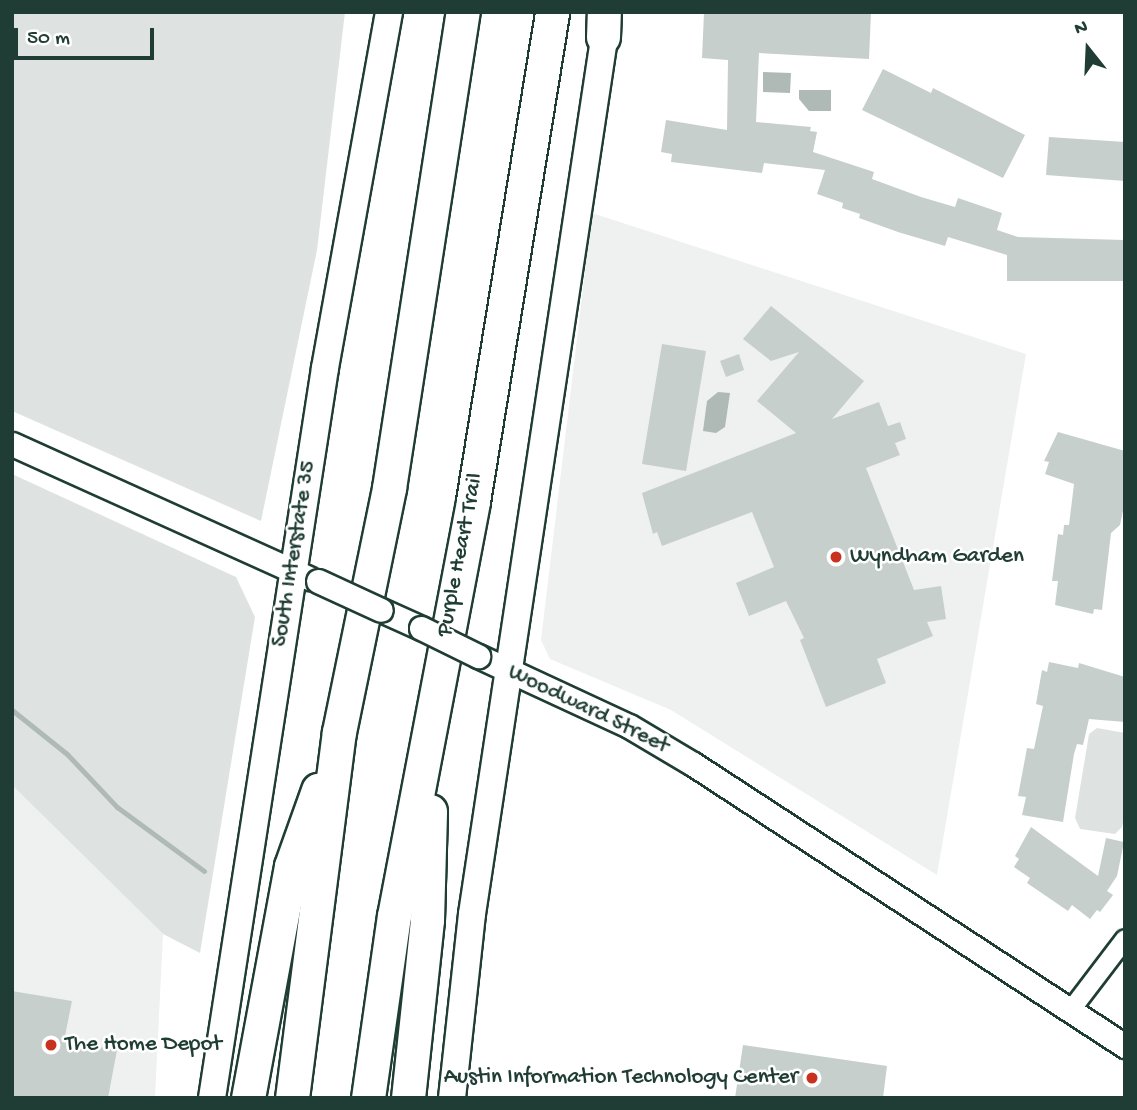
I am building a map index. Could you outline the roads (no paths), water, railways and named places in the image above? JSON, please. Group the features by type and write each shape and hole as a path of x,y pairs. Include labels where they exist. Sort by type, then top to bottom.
{"highway":[{"path":"292,1098 339,732 388,488 463,12"},
{"name":"Purple Heart Trail","path":"368,1098 433,696 473,500 552,12"},
{"path":"408,1098 427,920 433,696"},
{"path":"248,1098 291,866 339,732"}],"main road":[{"name":"South Interstate 35","path":"212,1098 292,571 389,12"},
{"path":"452,1098 472,914 512,671 605,20"}],"street":[{"name":"Woodward Street","path":"12,444 318,581 629,726 693,764 1125,1046"},
{"path":"1071,1010 1125,939"}],"waterway":[{"path":"12,710 67,754 117,807 204,871"}],"place":[{"name":"Wyndham Garden","path":"836,557"},
{"name":"The Home Depot","path":"51,1045"},
{"name":"Austin Information Technology Center","path":"812,1078"}]}
